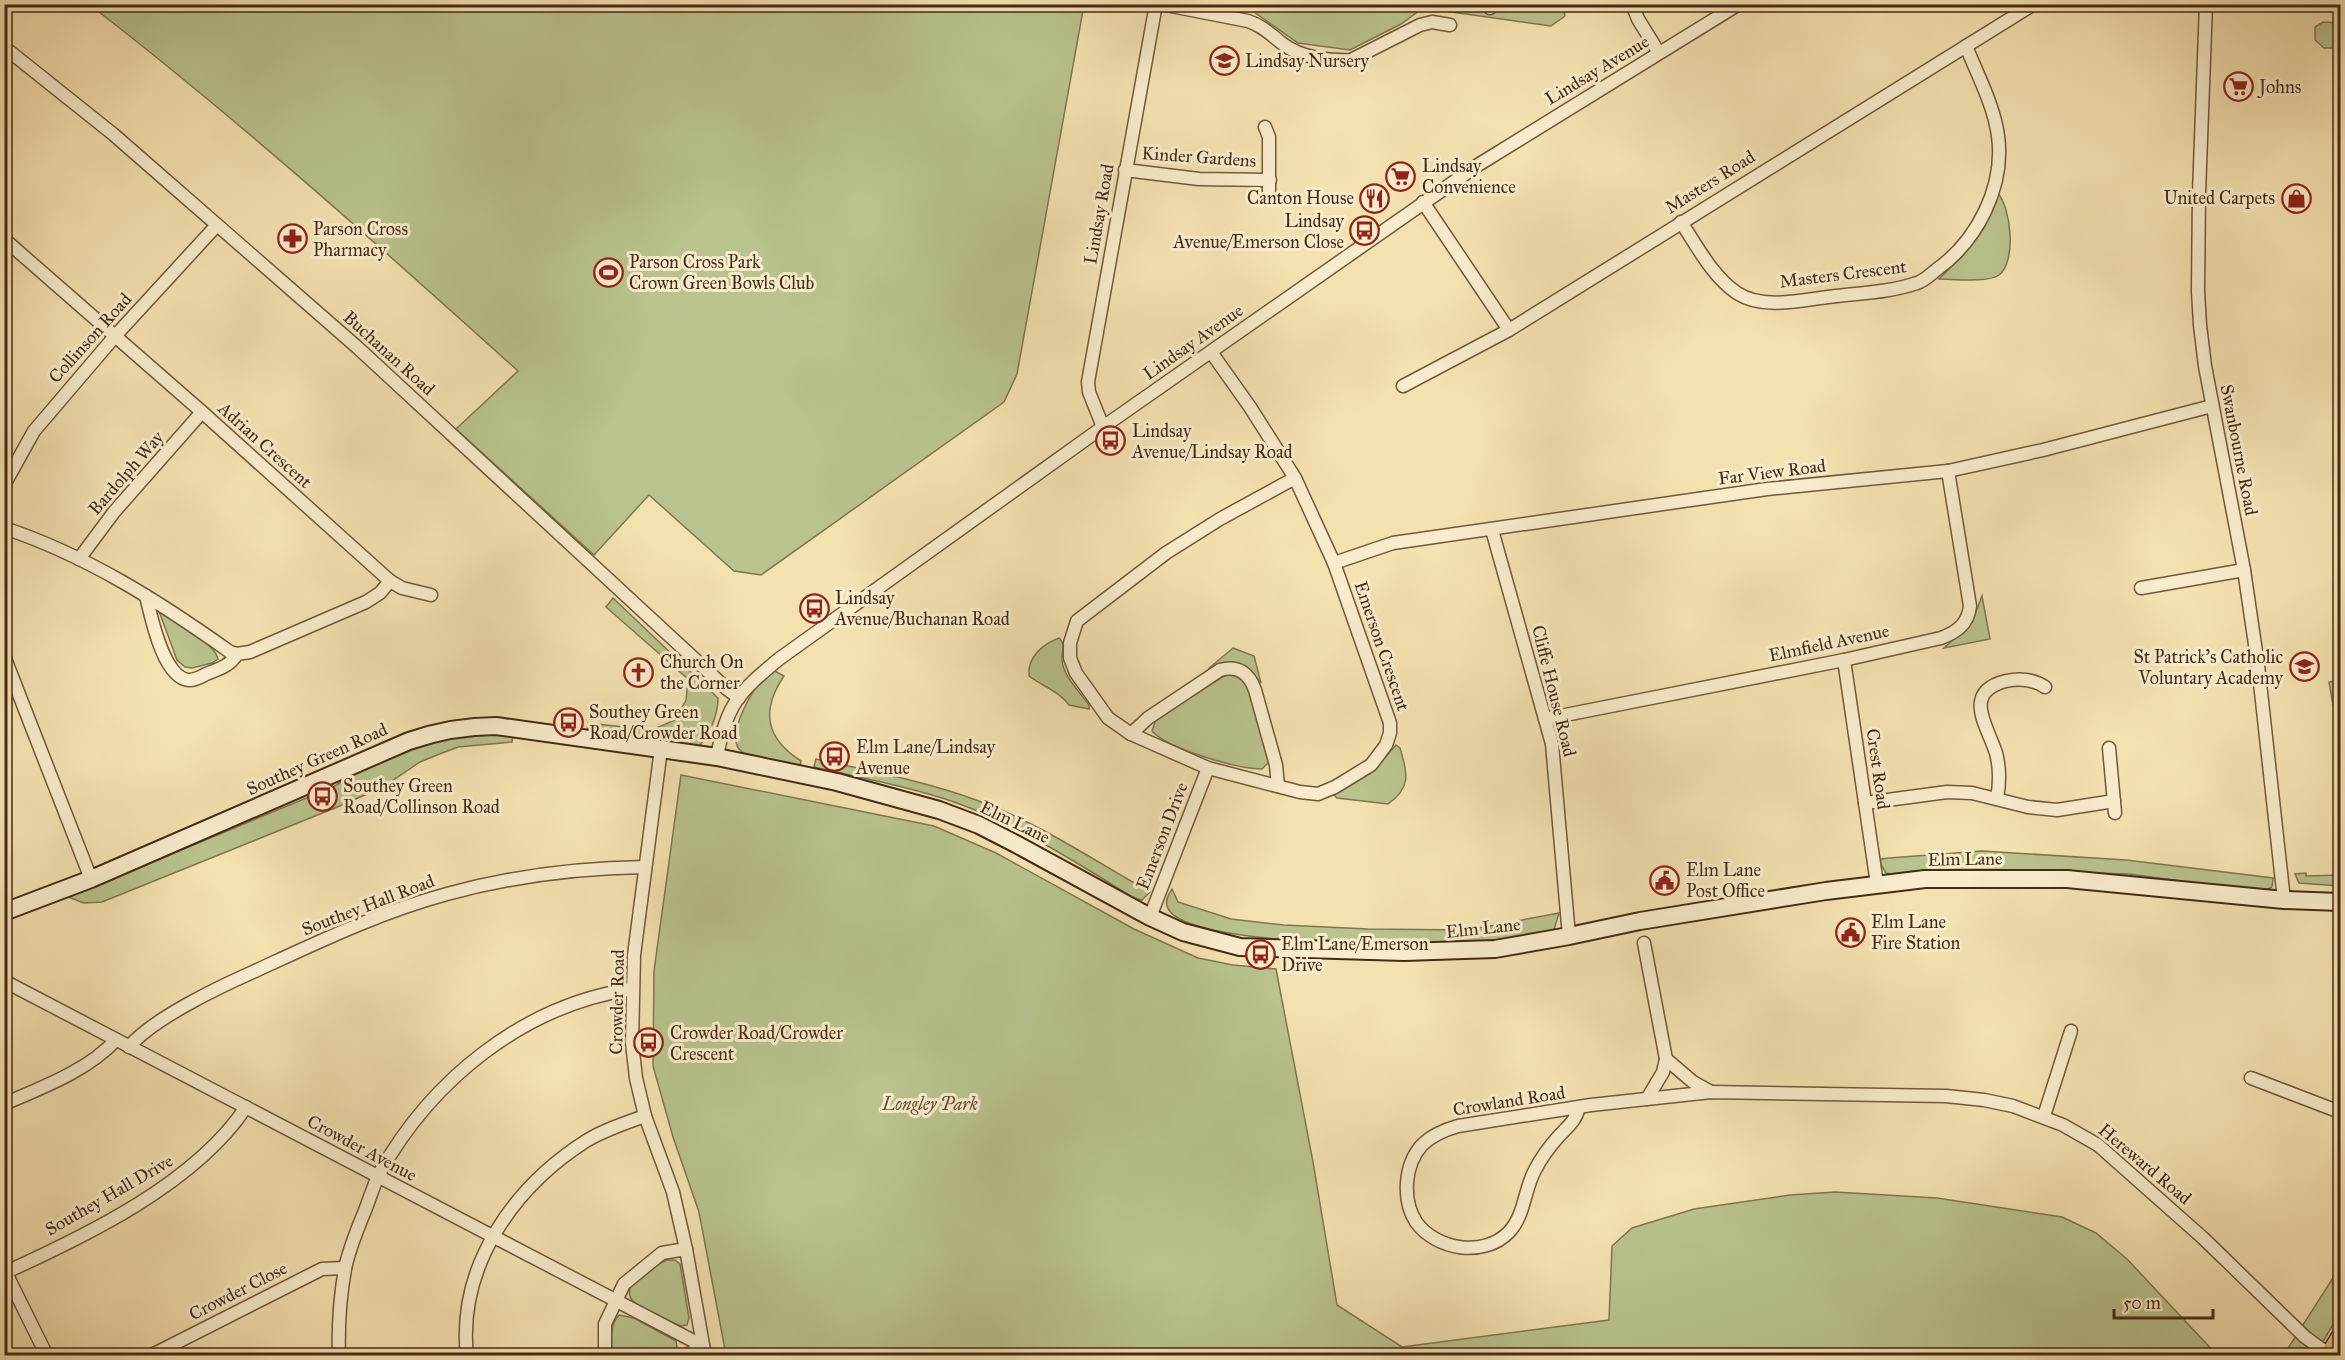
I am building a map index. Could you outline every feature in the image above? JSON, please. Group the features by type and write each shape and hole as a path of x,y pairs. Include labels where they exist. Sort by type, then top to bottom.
{"main road":[{"path":"2329,1355 2340,1338"}],"street":[{"name":"Lindsay Road","path":"1103,427 1089,392 1088,382 1156,4"},
{"path":"1161,4 1259,24 1284,45 1299,53 1342,61 1351,60 1420,25 1432,22 1450,25"},
{"path":"1632,4 1638,19 1659,53"},
{"name":"Lindsay Avenue","path":"717,757 721,733 728,712 759,676 779,659 1423,202 1495,153 1739,4"},
{"name":"Masters Road","path":"1403,386 1509,330 2034,4"},
{"name":"Swanbourne Road","path":"2206,4 2198,291 2211,406 2244,570 2258,665 2284,900"},
{"name":"Masters Crescent","path":"1681,222 1722,281 1739,294 1763,302 1785,302 1873,291 1919,282 1942,266 1964,245 1978,226 1996,175 1999,152 1998,134 1966,46"},
{"name":"Buchanan Road","path":"4,47 113,134 374,362 739,698"},
{"name":"Kinder Gardens","path":"1125,170 1270,185 1269,137 1265,127"},
{"path":"1423,202 1509,330"},
{"name":"Collinson Road","path":"4,485 34,430 116,335 217,225"},
{"name":"Adrian Crescent","path":"6,244 116,335 390,581 402,588 430,595"},
{"name":"Emerson Crescent","path":"1211,352 1250,407 1295,478 1334,563 1386,709 1390,733 1386,745 1371,765 1335,787 1318,794 1208,768 1131,734 1108,718 1076,673 1070,658 1070,643 1077,621 1166,553 1220,519 1295,478"},
{"name":"Far View Road","path":"1334,563 1393,543 1767,489 1948,471 2034,452 2211,406"},
{"name":"Bardolph Way","path":"79,559 114,512 202,412"},
{"name":"Elmfield Avenue","path":"1545,718 1844,660 1954,633 1968,616 1970,606 1948,471"},
{"path":"4,528 32,537 108,573 230,652 237,654 250,652 366,602 381,593 390,581"},
{"name":"Cliffe House Road","path":"1492,530 1553,752 1569,936"},
{"path":"2141,588 2244,570"},
{"path":"146,596 158,640 169,665 181,678 192,680 225,667 237,654"},
{"path":"4,656 90,879"},
{"name":"Crest Road","path":"1844,660 1876,884"},
{"path":"1131,734 1148,718 1220,670 1229,667 1238,669 1251,679 1255,690 1276,765 1278,786"},
{"path":"1997,798 1999,769 1991,738 1983,723 1980,710 1983,696 1990,687 2013,679 2026,679 2046,687"},
{"name":"Southey Green Road","path":"4,912 90,879 376,754 439,731 467,726 496,726 661,749"},
{"path":"1865,803 1947,792 1972,793 2028,807 2057,810 2115,807 2109,748"},
{"name":"Elm Lane","path":"661,749 717,757 837,783 939,810 979,825 1150,917 1183,932 1240,947 1276,950 1448,951 1495,948 1640,921 1876,884 1969,878 2067,879 2284,900 2340,902"},
{"name":"Crowder Road","path":"661,749 632,989 632,1043 636,1078 645,1116 673,1192 686,1249 704,1351"},
{"name":"Emerson Drive","path":"1150,917 1208,768"},
{"name":"Southey Hall Road","path":"129,1047 144,1032 224,984 392,912 446,894 545,873 598,867 645,867"},
{"path":"1644,943 1666,1059 1663,1072 1647,1099"},
{"name":"Crowder Avenue","path":"4,981 704,1351"},
{"path":"339,1356 340,1312 345,1268 355,1233 378,1177 418,1116 461,1072 491,1046 543,1015 572,1002 632,989"},
{"path":"2044,1116 2071,1031"},
{"path":"4,1104 96,1059 116,1040"},
{"path":"1666,1059 1693,1082 1711,1092"},
{"path":"2251,1078 2340,1112"},
{"name":"Hereward Road","path":"1647,1099 1711,1092 1946,1096 2004,1104 2044,1116 2089,1139 2120,1163 2305,1336 2329,1355"},
{"name":"Crowland Road","path":"1580,1107 1573,1124 1560,1136 1535,1170 1517,1222 1507,1234 1483,1247 1470,1249 1429,1235 1418,1224 1410,1211 1406,1197 1408,1181 1414,1156 1431,1137 1458,1126 1580,1107 1647,1099"},
{"name":"Southey Hall Drive","path":"5,1273 100,1225 179,1177 225,1136 246,1107"},
{"path":"467,1356 468,1314 481,1259 492,1238 525,1191 550,1167 588,1140 645,1116"},
{"path":"605,1356 605,1324 624,1284 662,1253 686,1249"},
{"name":"Crowder Close","path":"150,1356 322,1269 345,1268"},
{"path":"5,1273 47,1356"},
{"path":"685,1356 704,1351"}],"green space":[{"path":"1480,4 1480,7 1499,10 1500,5 1563,4 1565,16 1551,26 1423,8 1401,24 1350,50 1298,43 1251,10 1220,5"},
{"path":"90,5 1084,5 1017,374 1004,402 761,575 734,571 649,495 594,555 456,429 518,371 254,138"},
{"path":"2323,22 2340,23 2340,48 2324,48 2315,40 2315,27"},
{"path":"1997,192 2002,199 2009,221 2010,247 2005,268 1999,275 1987,279 1939,279 1965,253 1984,228"},
{"path":"1982,596 1990,639 1944,648 1972,622"},
{"path":"613,598 718,698 718,706 711,728 693,754 586,737 588,723 652,730 675,720 686,700 688,679 606,607"},
{"path":"159,611 202,639 215,652 218,659 212,663 192,668 185,667 177,660"},
{"path":"1059,638 1063,646 1062,660 1065,672 1089,705 1089,709 1069,705 1055,692 1029,676 1033,657 1047,644"},
{"path":"1233,648 1254,656 1261,683 1248,670 1237,664 1225,664 1208,669"},
{"path":"771,669 784,676 772,700 770,723 780,743 801,761 800,766 753,758 741,751 737,744 736,733 744,708 758,684"},
{"path":"1227,674 1239,678 1248,688 1269,756 1268,763 1262,769 1237,766 1204,757 1173,745 1152,731 1156,719"},
{"path":"2340,680 2340,705 2333,705 2329,682"},
{"path":"486,734 513,735 512,742 458,747 437,755 420,762 383,787 102,902 84,903 68,897 333,787 369,766 406,750 445,739"},
{"path":"1396,745 1400,748 1405,765 1406,780 1401,792 1388,804 1337,798 1334,795 1335,791 1375,769"},
{"path":"816,759 937,787 999,809 1065,842 1150,892 1142,900 1134,898 1048,846 980,812 922,792 814,767"},
{"name":"Longley Park","path":"681,775 934,826 996,853 1134,929 1198,958 1233,965 1276,969 1313,1162 1337,1305 1402,1347 1609,1320 1612,1246 1632,1228 1694,1209 1790,1195 1835,1192 1937,1198 2062,1217 2096,1233 2127,1259 2217,1355 726,1355 699,1212 673,1137 653,1066 654,971"},
{"path":"1982,851 2126,860 2273,878 2272,887 2263,892 2129,874 1979,870 1896,875 1886,873 1880,863 1881,859 1889,858"},
{"path":"2306,873 2306,876 2340,875 2340,886 2299,883 2295,874"},
{"path":"1172,889 1178,902 1231,919 1284,925 1468,930 1559,913 1554,930 1508,939 1427,945 1331,943 1244,935 1207,928 1180,919 1167,906 1167,899"},
{"path":"667,1260 675,1260 680,1264 689,1318 687,1325 681,1326 649,1312 634,1302 630,1296 630,1289 639,1277"},
{"path":"2340,1267 2340,1313 2315,1355 2283,1356"},
{"path":"619,1315 634,1318 676,1341 677,1347 668,1355 613,1356 612,1329"}],"place":[{"name":"Lindsay Nursery","path":"1224,61"},
{"name":"Johns","path":"2238,87"},
{"name":"Lindsay Convenience","path":"1401,176"},
{"name":"Canton House","path":"1375,198"},
{"name":"United Carpets","path":"2296,198"},
{"name":"Lindsay Avenue/Emerson Close","path":"1365,231"},
{"name":"Parson Cross Pharmacy","path":"292,239"},
{"name":"Parson Cross Park Crown Green Bowls Club","path":"608,272"},
{"name":"Lindsay Avenue/Lindsay Road","path":"1111,441"},
{"name":"Lindsay Avenue/Buchanan Road","path":"814,608"},
{"name":"St Patrick's Catholic Voluntary Academy","path":"2304,667"},
{"name":"Church On the Corner","path":"639,672"},
{"name":"Southey Green Road/Crowder Road","path":"568,722"},
{"name":"Elm Lane/Lindsay Avenue","path":"835,757"},
{"name":"Southey Green Road/Collinson Road","path":"322,796"},
{"name":"Elm Lane Post Office","path":"1665,880"},
{"name":"Elm Lane Fire Station","path":"1850,932"},
{"name":"Elm Lane/Emerson Drive","path":"1260,954"},
{"name":"Crowder Road/Crowder Crescent","path":"649,1043"}]}
